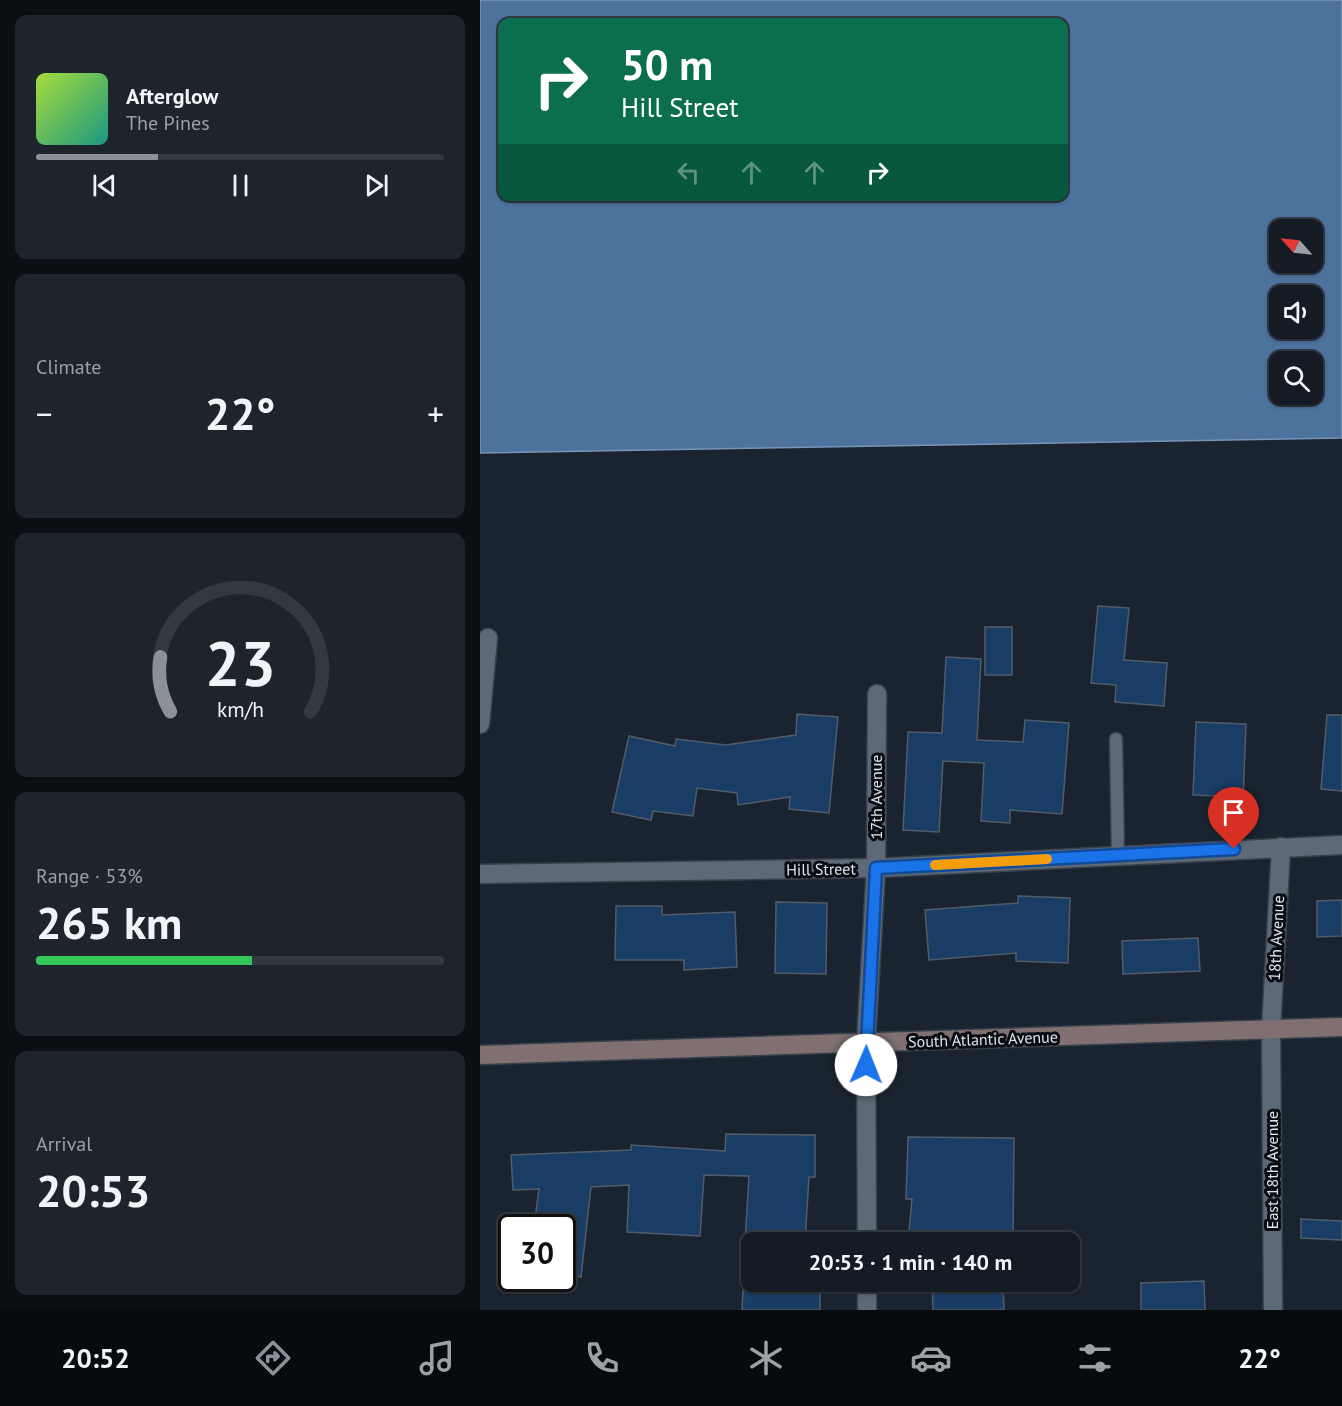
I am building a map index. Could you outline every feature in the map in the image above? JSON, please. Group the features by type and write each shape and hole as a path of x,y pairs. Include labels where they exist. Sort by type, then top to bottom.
{"main road":[{"name":"South Atlantic Avenue","path":"480,1055 1342,1027"}],"street":[{"path":"480,724 488,638"},
{"name":"17th Avenue","path":"867,1232 866,1043 876,868 877,694"},
{"name":"Hill Street","path":"480,874 876,868 1342,845"},
{"name":"18th Avenue","path":"1271,1030 1281,847"},
{"name":"East 18th Avenue","path":"1271,1030 1273,1310"},
{"path":"867,1292 867,1310"}],"lane":[{"path":"1116,739 1118,855"}],"water":[{"path":"480,0 1342,0 1342,438 480,453"}],"building":[{"path":"1098,606 1129,608 1124,660 1167,663 1164,706 1115,702 1116,685 1091,683"},
{"path":"985,627 1012,627 1012,675 985,675"},
{"path":"946,657 981,659 977,740 1023,742 1025,720 1069,723 1062,814 1010,810 1010,823 981,821 984,763 943,761 939,832 903,830 908,732 942,733"},
{"path":"797,714 838,717 829,813 789,809 790,797 738,805 737,793 697,788 693,816 653,811 651,820 612,812 629,736 675,746 676,739 726,745 796,735"},
{"path":"1327,715 1342,715 1342,791 1321,789"},
{"path":"1196,722 1246,724 1242,828 1220,827 1222,796 1193,795"},
{"path":"1018,896 1070,898 1068,963 1016,961 1016,953 929,960 925,910 1018,903"},
{"path":"1342,900 1342,936 1317,937 1317,901"},
{"path":"776,902 827,903 826,974 775,973"},
{"path":"616,906 662,906 662,915 735,912 737,967 684,970 684,960 615,960"},
{"path":"1198,938 1200,971 1123,974 1122,941"},
{"path":"726,1134 815,1135 815,1177 809,1177 806,1232 746,1232 749,1176 704,1175 700,1236 627,1232 629,1185 591,1187 581,1277 576,1276 576,1214 536,1214 539,1189 513,1190 511,1155 631,1150 631,1145 725,1151"},
{"path":"908,1137 1014,1138 1013,1232 909,1232 912,1199 906,1199"},
{"path":"1301,1219 1342,1221 1342,1240 1301,1238"},
{"path":"1204,1281 1205,1310 1141,1310 1141,1283"},
{"path":"743,1292 820,1293 820,1310 742,1310"},
{"path":"932,1292 1003,1292 1004,1310 933,1310"}],"slow traffic":[{"path":"935,865 1047,859"}],"route":[{"path":"866,1065 876,868 1234,849"}]}
